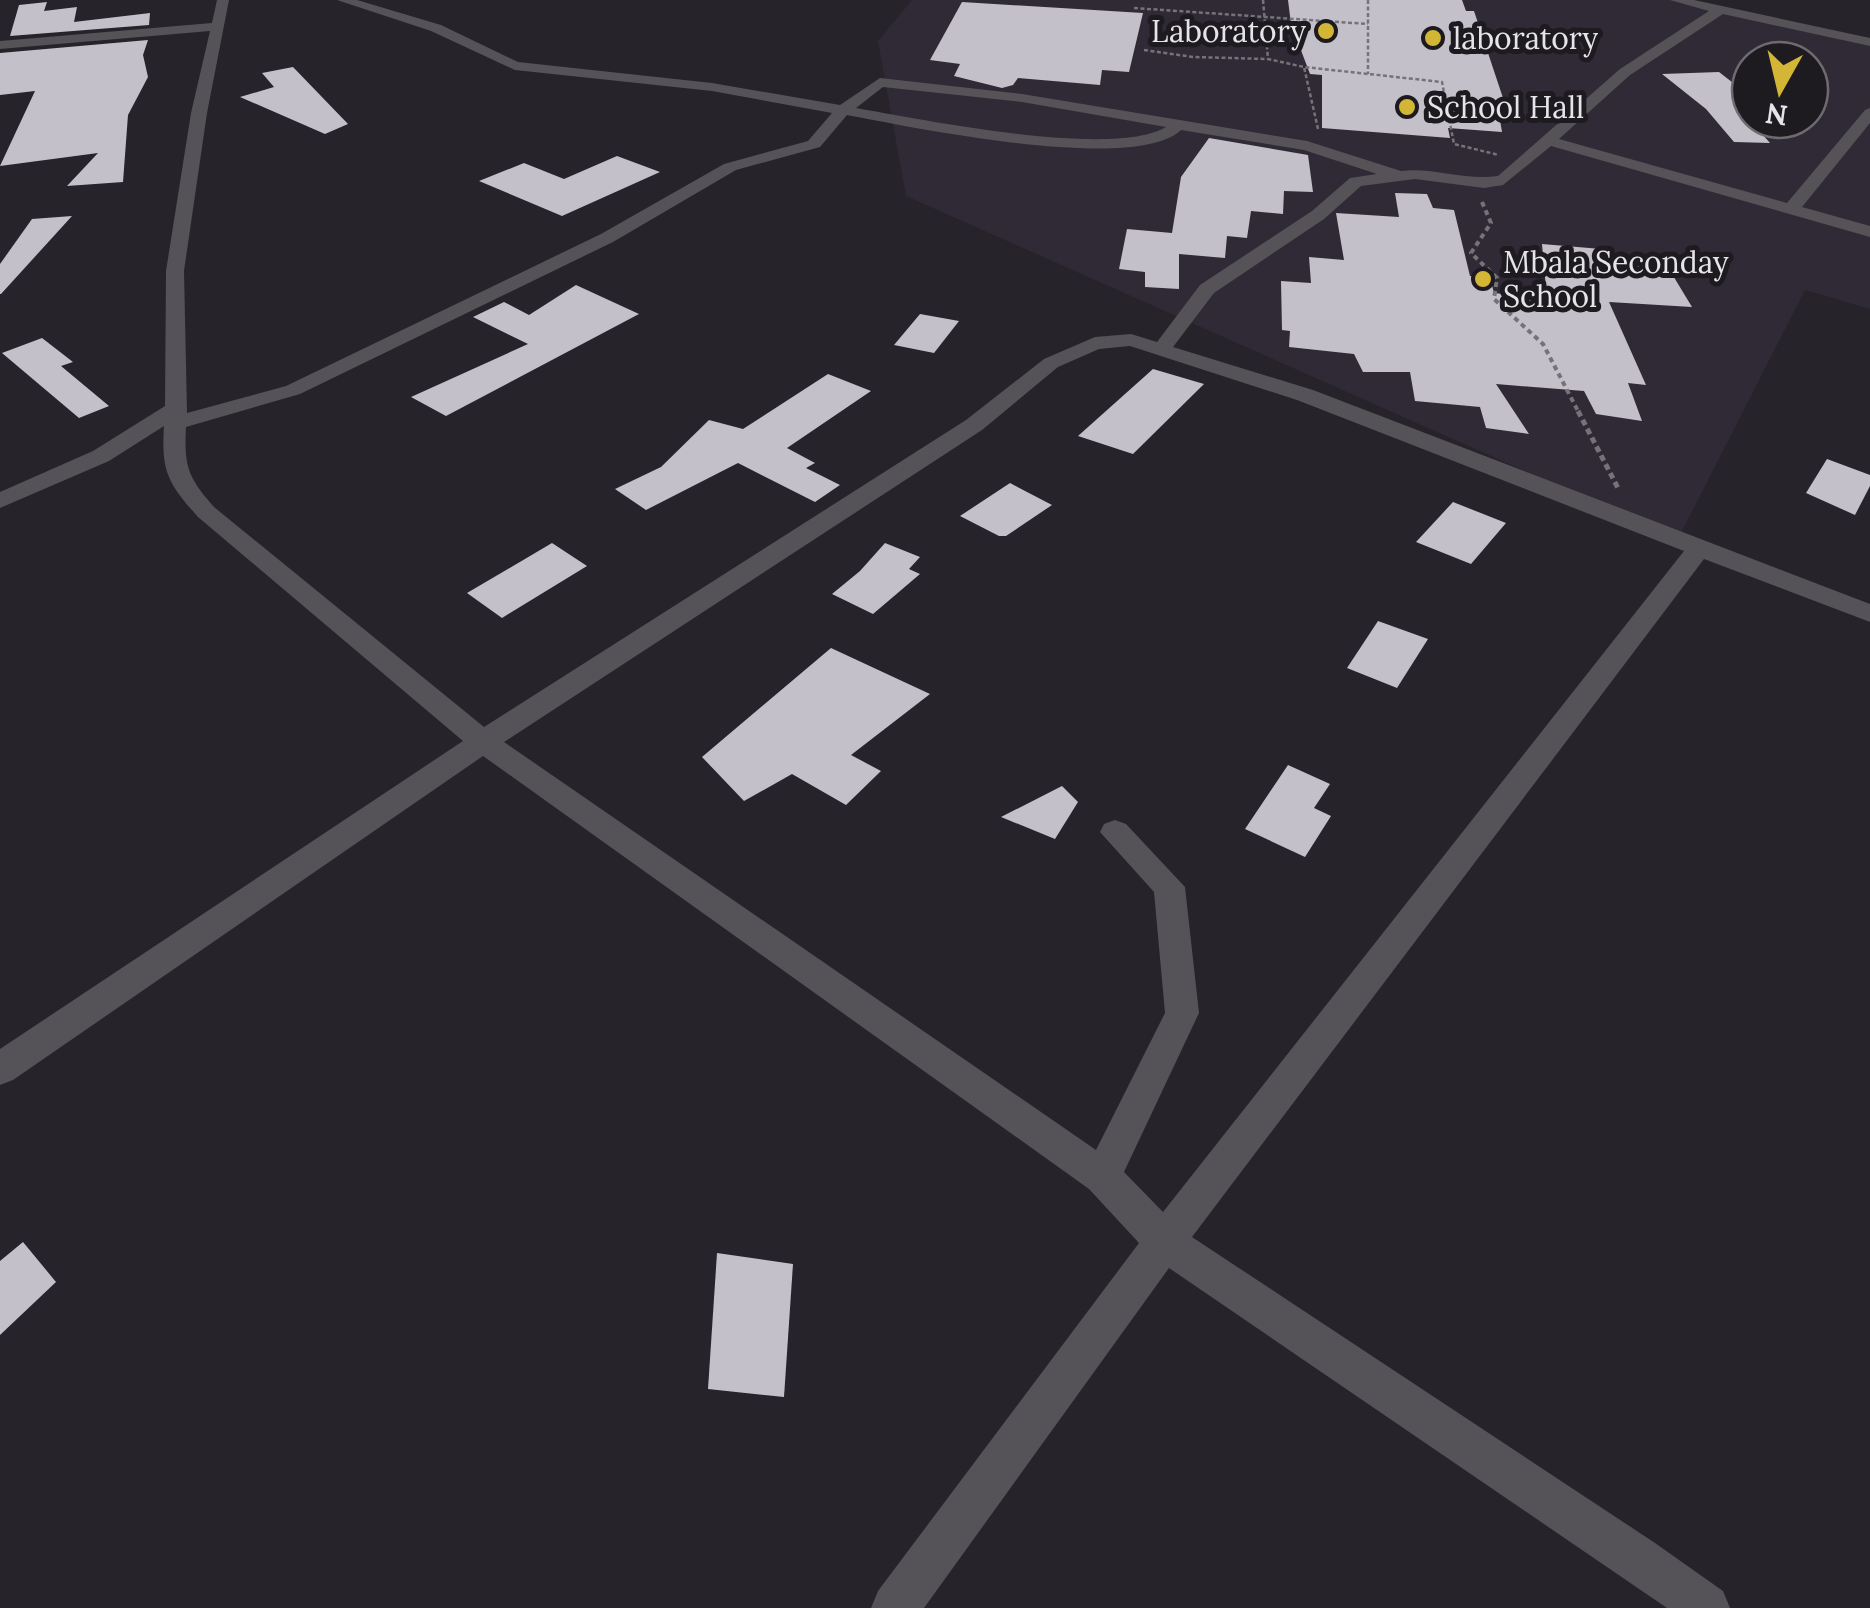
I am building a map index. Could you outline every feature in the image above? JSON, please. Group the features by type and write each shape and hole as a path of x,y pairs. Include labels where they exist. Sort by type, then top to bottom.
{"street":[{"path":"343,0 436,28 514,66 712,87 970,133 1091,145 1165,135 1181,125"},
{"path":"1676,0 1870,42"},
{"path":"1162,348 1208,289 1318,215 1356,182 1433,174 1497,183 1625,72 1720,10"},
{"path":"0,45 220,13 198,113 175,271 173,457 179,481 206,512 483,742 1102,1176 1164,1242 1639,1558 1706,1608"},
{"path":"0,501 101,456 176,416 292,390 607,238 730,168 814,144 843,110 880,82 1022,98 1306,146 1400,176"},
{"path":"1790,210 1870,113"},
{"path":"1550,141 1870,232"},
{"path":"0,1069 483,742 974,425 1052,363 1096,343 1132,340 1305,395 1870,614"},
{"path":"895,1608 1164,1242 1700,548"},
{"path":"1102,1176 1182,1013 1169,886 1115,832"}],"path":[{"path":"1263,0 1268,59"},
{"path":"1368,0 1368,74"},
{"path":"1134,8 1368,24"},
{"path":"1144,50 1194,58 1268,59 1304,67 1442,82 1454,144 1525,162"},
{"path":"1304,67 1319,132"},
{"path":"1472,181 1491,223 1471,253 1497,278 1494,299 1543,344 1635,523"}],"shaded area":[{"name":"Mbala Seconday School","path":"912,0 1678,0 1870,42 1870,309 1805,290 1678,539 906,196 878,41"}],"building":[{"path":"1288,0 1462,0 1466,11 1474,11 1511,122 1500,120 1502,132 1448,128 1450,138 1322,128 1322,75 1310,74 1291,24"},
{"path":"47,2 44,11 77,7 74,22 150,13 149,25 10,36 19,5"},
{"path":"962,2 1143,13 1129,72 1102,70 1100,85 1018,78 1013,85 1002,88 954,76 960,64 930,60"},
{"path":"148,40 143,55 148,77 128,115 123,182 67,186 98,153 0,166 35,91 0,95 0,53"},
{"path":"293,67 348,124 325,134 240,97 274,87 262,73"},
{"path":"1719,72 1730,81 1730,137 1706,109 1662,74"},
{"path":"1209,138 1308,155 1313,192 1284,191 1283,214 1251,211 1247,238 1227,236 1225,258 1179,254 1179,289 1145,287 1145,272 1119,269 1127,229 1172,233 1181,177"},
{"path":"1767,140 1770,143 1734,142"},
{"path":"617,156 660,172 562,216 479,181 524,163 564,179"},
{"path":"1395,193 1427,194 1433,208 1454,210 1470,276 1490,278 1494,293 1547,299 1542,244 1601,249 1605,263 1669,269 1692,307 1609,302 1646,385 1628,383 1642,421 1596,414 1584,391 1496,384 1529,434 1486,428 1480,407 1415,401 1410,372 1363,372 1354,354 1289,347 1290,331 1282,330 1281,281 1311,283 1309,257 1344,260 1336,213 1399,217"},
{"path":"72,216 0,294 0,264 32,219"},
{"path":"576,285 639,314 446,416 411,397 528,344 473,317 504,302 529,315"},
{"path":"920,314 959,321 934,353 894,345"},
{"path":"42,338 73,362 61,366 109,406 79,418 2,353"},
{"path":"1153,369 1204,384 1133,454 1078,436"},
{"path":"828,374 871,391 787,448 815,463 806,468 840,485 815,502 738,463 646,510 615,489 661,467 709,420 743,429"},
{"path":"1827,459 1870,475 1870,486 1855,515 1806,493"},
{"path":"1010,483 1052,505 1006,536 960,516"},
{"path":"1453,502 1506,523 1471,564 1416,542"},
{"path":"552,543 587,566 502,618 467,593"},
{"path":"885,543 920,557 909,569 920,574 873,614 832,594 860,571"},
{"path":"1378,621 1428,639 1397,688 1347,668"},
{"path":"831,648 930,694 851,755 881,771 846,805 792,774 744,801 702,757"},
{"path":"1288,765 1330,784 1314,808 1331,816 1305,857 1245,829"},
{"path":"1062,786 1078,802 1055,839 1001,817"},
{"path":"23,1242 56,1282 0,1335 0,1261"},
{"path":"717,1253 793,1264 784,1397 708,1389"}],"place":[{"name":"Laboratory","path":"1326,31"},
{"name":"laboratory","path":"1433,38"},
{"name":"School Hall","path":"1407,107"},
{"name":"Mbala Seconday School","path":"1483,279"}]}
